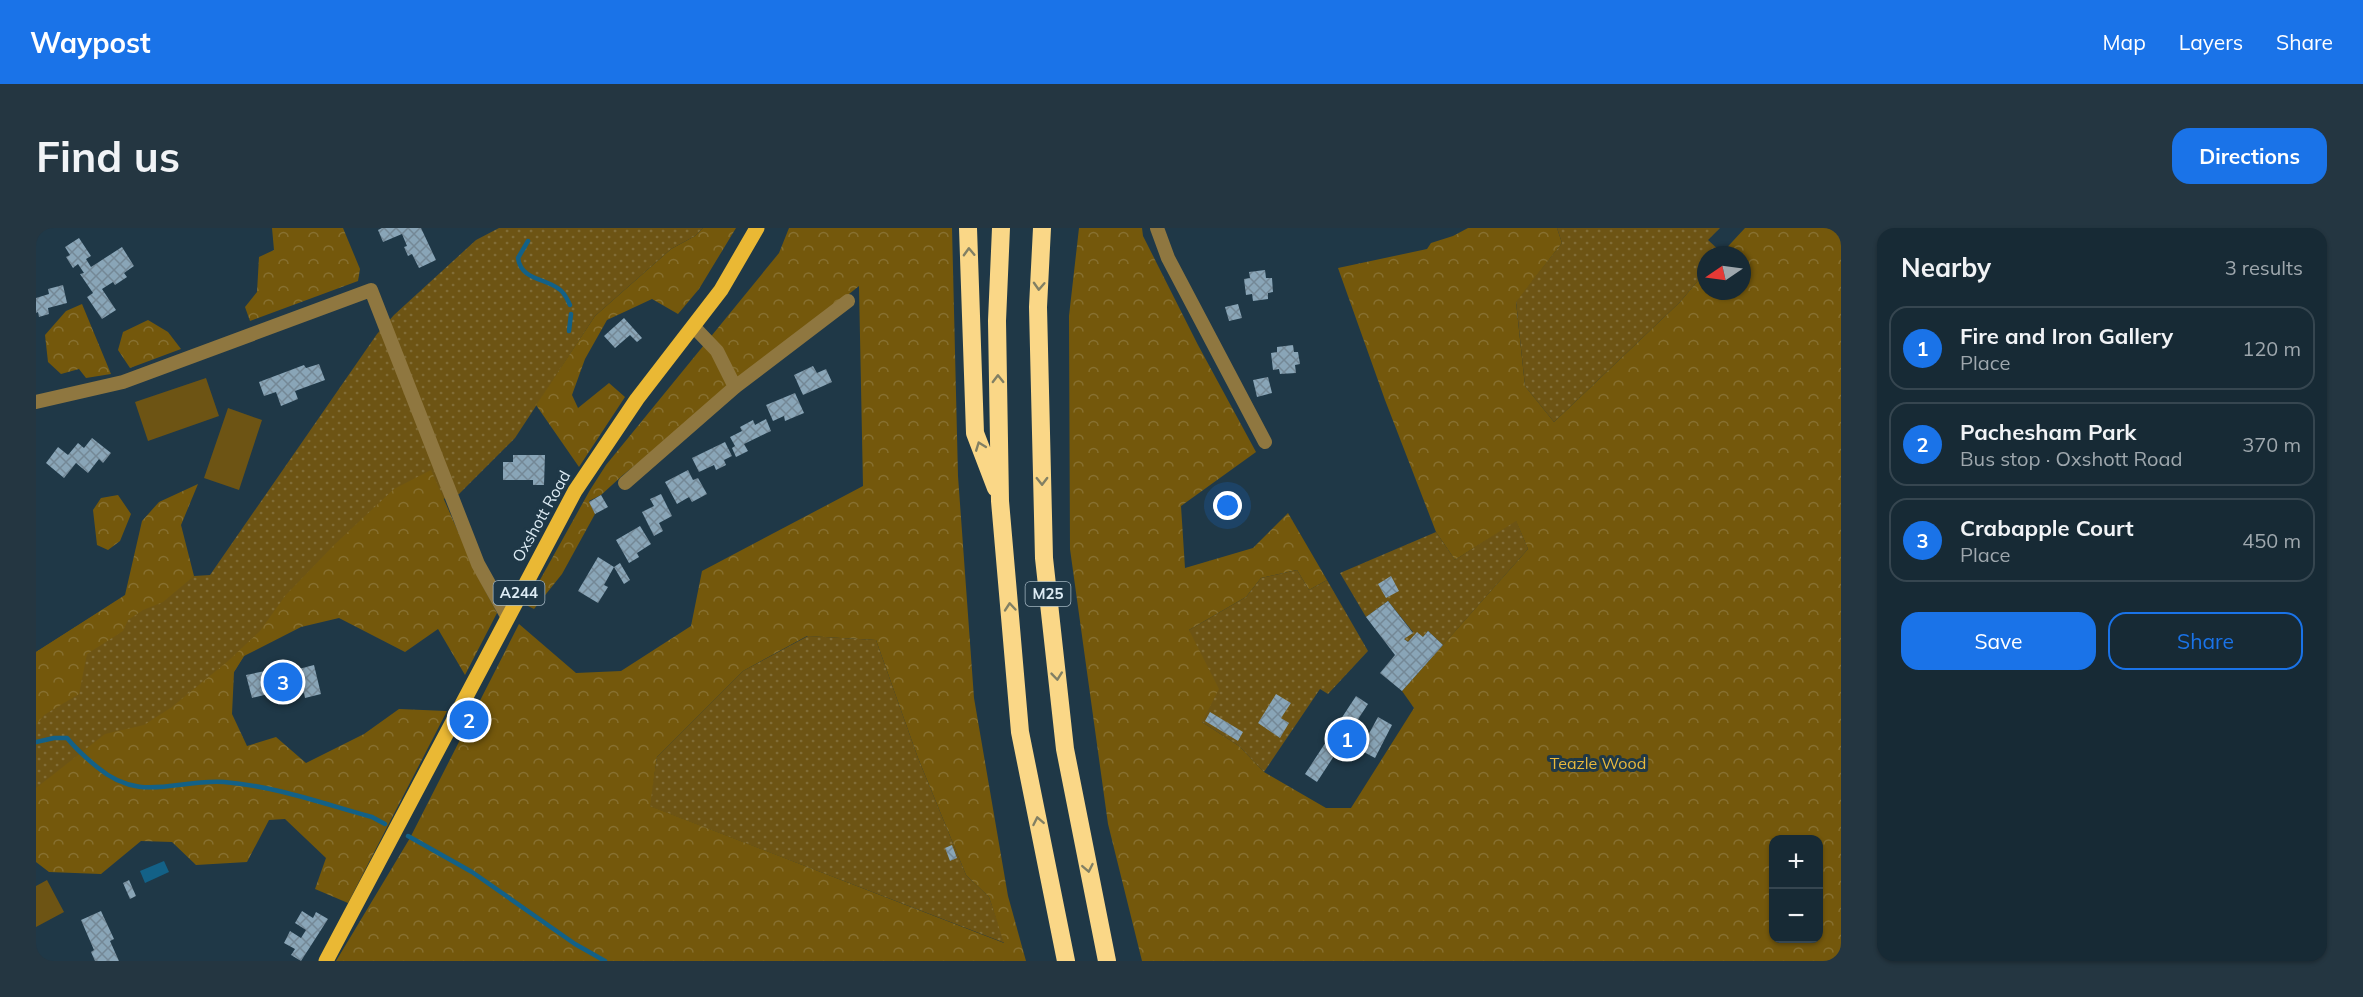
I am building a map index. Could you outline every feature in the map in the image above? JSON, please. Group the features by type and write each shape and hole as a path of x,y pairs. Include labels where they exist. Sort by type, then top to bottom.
{"highway":[{"name":"M25","path":"968,228 975,433 1000,501"},
{"name":"M25","path":"1001,228 997,321 1000,501 1020,732 1066,961"},
{"name":"M25","path":"1042,228 1038,307 1044,558 1065,750 1107,961"}],"main road":[{"name":"Oxshott Road","path":"326,961 574,491 637,399 721,290 757,228"}],"street":[{"path":"1157,228 1168,258 1265,441"},
{"path":"36,402 123,382 371,290 478,564 507,616"},
{"path":"625,483 735,387 848,301"},
{"path":"694,327 717,351 735,387"}],"shaded area":[{"path":"499,228 703,228 695,236 671,249 595,316 515,438 459,494 443,499 244,656 213,705 36,813 36,652 126,595 194,576 210,575 377,334 394,315 476,240"},
{"path":"1557,228 1720,228 1708,240 1714,246 1697,246 1697,282 1680,302 1554,422 1525,386 1516,301 1562,243"},
{"path":"206,378 219,416 148,441 135,402"},
{"path":"228,408 262,420 239,490 204,478"},
{"path":"1516,520 1528,549 1443,645 1428,631 1423,637 1417,633 1408,642 1404,639 1413,632 1388,601 1366,617 1340,573 1436,532 1455,560"},
{"path":"1297,570 1309,590 1327,580 1368,651 1328,694 1320,689 1264,772 1239,746 1202,722 1189,630 1246,597 1261,578"},
{"path":"808,636 876,640 918,758 966,875 989,897 1005,943 649,806 657,757 743,671"},
{"path":"47,880 64,912 36,927 36,886"}],"green space":[{"path":"272,228 343,228 360,269 358,281 250,321 245,307 257,292 259,257 274,250"},
{"path":"703,228 736,228 699,289 678,314 652,299 607,320 585,359 572,395 578,408 609,383 625,397 579,467 536,405 595,316 671,249 695,236"},
{"path":"789,228 952,228 958,476 974,698 1008,896 1026,961 336,961 410,838 519,624 576,673 621,671 691,626 702,571 863,486 859,286 601,495 589,501 595,514 562,574 534,609 526,605 606,465 779,253","holes":["807,636 876,640 918,758 966,875 989,897 1004,943 650,806 657,757 743,671"]},
{"name":"Teazle Wood","path":"1079,228 1142,228 1143,236 1198,345 1256,452 1181,506 1185,568 1253,548 1288,513 1327,580 1309,590 1297,570 1261,578 1246,597 1189,630 1219,689 1202,722 1239,746 1264,772 1326,808 1351,808 1414,708 1402,691 1528,549 1516,521 1455,560 1436,532 1385,400 1338,268 1427,249 1431,243 1468,228 1557,228 1562,243 1516,302 1525,386 1554,422 1680,302 1697,282 1697,300 1751,300 1751,246 1728,246 1745,228 1841,228 1841,961 1142,961 1108,824 1070,549 1069,316"},
{"path":"82,304 111,374 86,378 79,369 61,374 48,362 45,335 66,311"},
{"path":"148,320 168,332 181,349 130,368 118,350 123,332"},
{"path":"431,470 479,579 497,613 465,675 438,629 405,652 339,618 301,627 244,656 234,672 232,714 247,746 276,737 306,763 364,734 399,709 447,711 348,903 315,889 326,858 285,819 269,820 247,862 196,865 172,842 141,841 101,874 49,872 36,862 36,788 105,734 144,725 172,707 260,631 285,596 334,545 394,489"},
{"path":"198,484 181,525 194,576 163,602 143,610 128,620 123,631 87,654 79,694 44,715 36,725 36,652 125,595 142,521 159,502"},
{"path":"118,495 131,514 120,541 108,550 97,545 93,510 101,498"}],"water":[{"path":"164,861 169,872 145,883 140,871"}],"building":[{"path":"382,228 421,228 436,260 419,268 412,254 408,256 402,234 383,242 378,230"},
{"path":"79,238 91,256 86,259 91,267 122,247 134,266 124,273 127,277 115,285 113,282 102,289 116,310 102,319 87,297 93,293 80,274 84,273 78,264 73,268 66,257 70,255 65,247"},
{"path":"1265,270 1266,278 1272,278 1273,292 1268,293 1268,299 1253,301 1252,294 1246,295 1244,279 1250,278 1249,272"},
{"path":"63,285 67,303 48,308 49,314 39,317 38,312 36,313 36,298 49,294 48,289"},
{"path":"1238,304 1242,318 1229,321 1225,307"},
{"path":"624,318 642,338 637,342 630,335 615,348 604,336"},
{"path":"1293,345 1294,352 1298,352 1300,364 1295,365 1296,373 1280,374 1279,369 1273,370 1271,353 1277,352 1277,347"},
{"path":"319,364 325,380 295,391 298,399 281,406 276,392 264,396 259,382 304,365 306,368"},
{"path":"813,366 817,373 826,369 832,382 803,395 794,375"},
{"path":"1268,377 1272,393 1257,397 1253,380"},
{"path":"795,393 804,413 785,421 784,416 773,421 766,405"},
{"path":"766,419 771,431 744,444 748,451 736,457 732,448 735,446 730,437 742,431 740,427 753,420 755,425"},
{"path":"92,438 111,453 103,463 99,459 88,473 76,463 64,478 46,463 58,447 68,455 78,443 84,448"},
{"path":"725,442 732,456 724,460 726,465 716,470 714,465 699,472 692,458"},
{"path":"513,455 545,455 544,485 533,485 533,480 503,480 503,462 513,462"},
{"path":"688,470 693,480 698,478 707,494 692,502 689,497 677,504 665,482"},
{"path":"661,494 672,516 659,523 663,531 654,536 642,512 654,506 650,499"},
{"path":"601,495 608,507 595,514 589,502"},
{"path":"640,526 651,544 637,553 639,557 629,563 616,540"},
{"path":"598,557 614,567 604,585 608,587 598,603 578,591"},
{"path":"620,563 630,580 624,584 614,567"},
{"path":"1391,576 1399,591 1386,598 1378,584"},
{"path":"1388,601 1413,633 1404,639 1408,642 1417,632 1423,637 1428,631 1443,645 1402,691 1380,673 1395,655 1366,617"},
{"path":"314,665 321,694 305,698 304,693 291,696 289,689 252,698 246,675 270,670 272,676"},
{"path":"1276,694 1291,703 1281,718 1289,723 1280,738 1258,723"},
{"path":"1356,696 1368,704 1317,782 1305,774"},
{"path":"1210,712 1243,732 1238,741 1205,721"},
{"path":"1378,717 1392,725 1375,758 1360,750"},
{"path":"952,845 957,858 950,861 945,848"},
{"path":"129,880 136,896 130,899 123,883"},
{"path":"101,911 114,939 110,941 119,961 95,961 91,952 94,950 81,920"},
{"path":"302,911 313,918 316,912 328,919 301,961 291,955 295,949 284,943 290,931 301,938 306,930 295,923"}],"waterway":[{"path":"528,241 518,258 520,265 529,275 561,291 570,305"},
{"path":"569,331 571,314"},
{"path":"36,742 67,738 97,767 129,785 159,787 206,782 243,784 318,801 372,817 385,824"},
{"path":"408,836 472,872 575,944 605,961"}],"place":[{"name":"Crabapple Court","path":"283,682"},
{"name":"Pachesham Park","path":"469,720"},
{"name":"Fire and Iron Gallery","path":"1347,739"}]}
